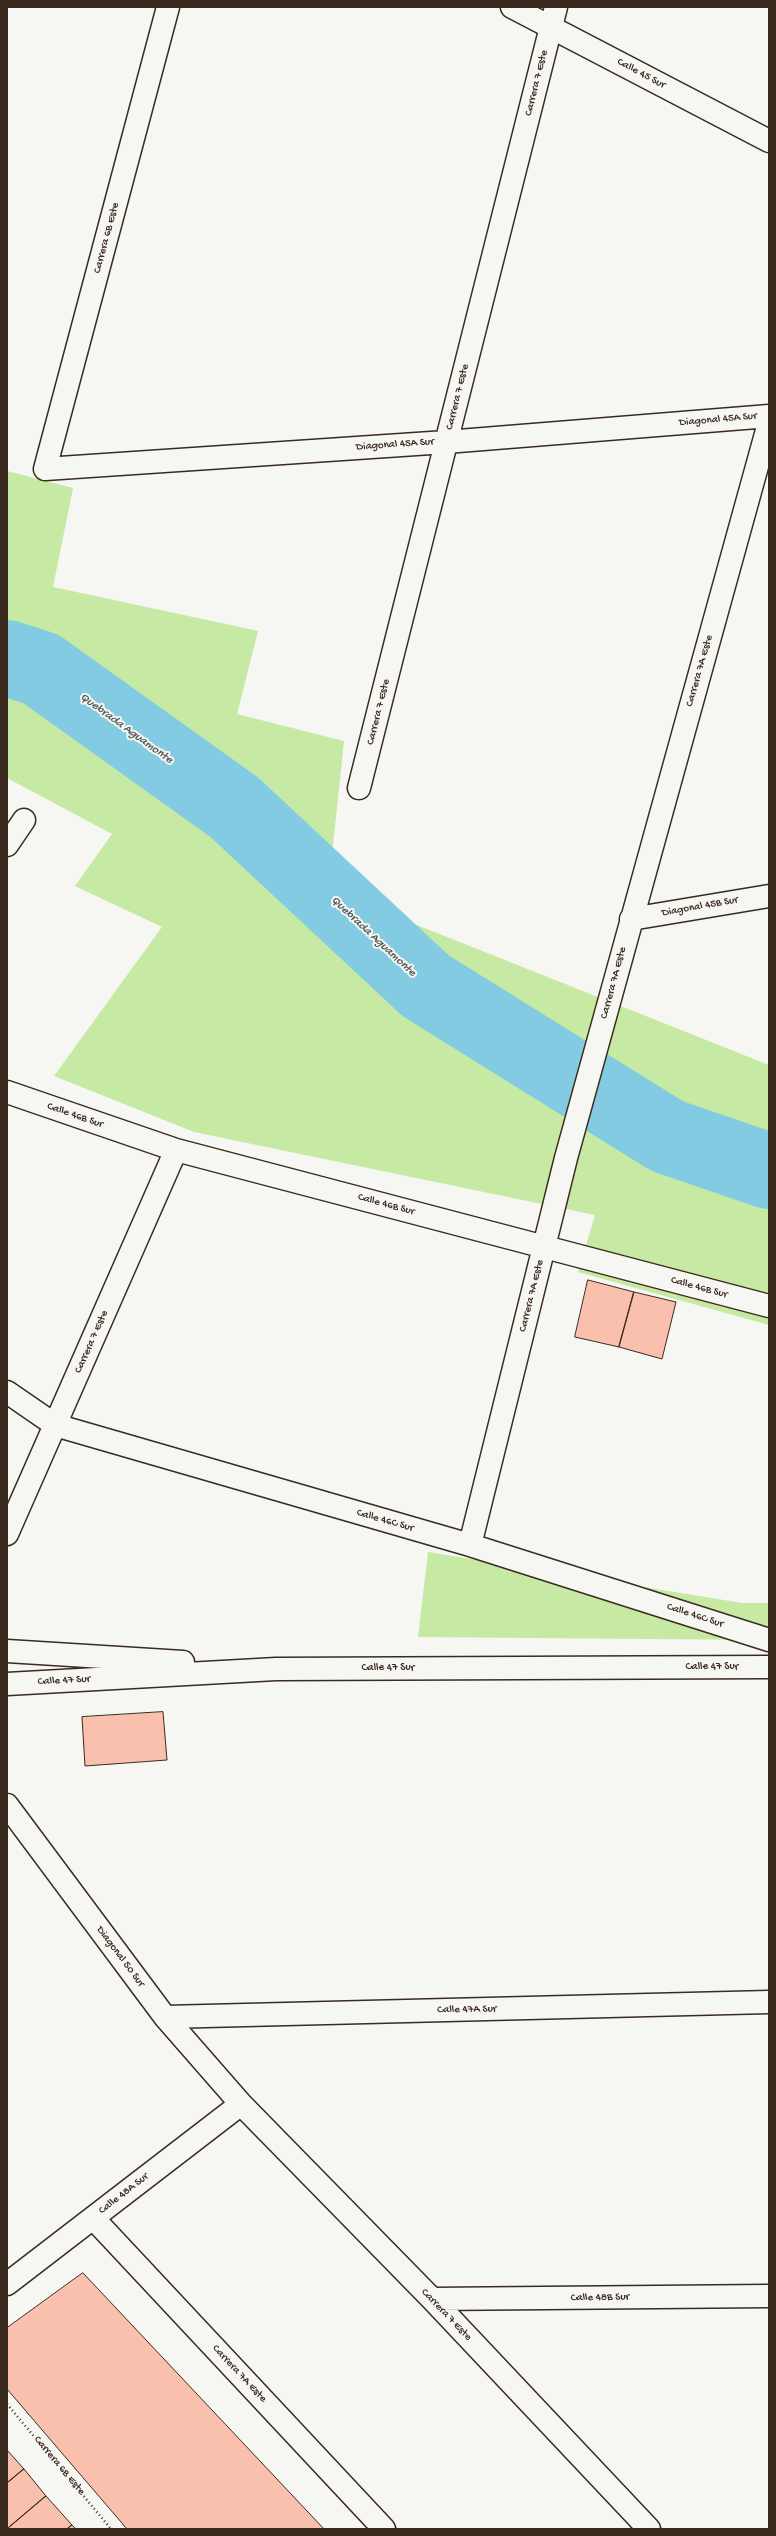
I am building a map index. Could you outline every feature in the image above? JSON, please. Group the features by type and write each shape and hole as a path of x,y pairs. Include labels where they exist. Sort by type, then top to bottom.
{"street":[{"name":"Carrera 6B Este","path":"45,469 168,7"},
{"name":"Calle 45 Sur","path":"512,7 553,17 769,141"},
{"name":"Carrera 7 Este","path":"360,788 553,17"},
{"name":"Diagonal 45A Sur","path":"45,469 446,442 769,416"},
{"name":"Carrera 7A Este","path":"470,1545 566,1158 769,424"},
{"path":"7,845 24,820"},
{"name":"Diagonal 45B Sur","path":"631,919 769,896"},
{"name":"Calle 46B Sur","path":"7,1092 176,1150 769,1306"},
{"name":"Carrera 7 Este","path":"7,1534 176,1150"},
{"name":"Calle 46C Sur","path":"7,1392 55,1425 470,1545 769,1640"},
{"path":"7,1651 276,1669"},
{"name":"Calle 47 Sur","path":"7,1684 276,1669 769,1667"},
{"name":"Diagonal 50 Sur","path":"7,1804 165,2017 241,2104"},
{"name":"Calle 47A Sur","path":"165,2017 769,2002"},
{"name":"Carrera 7 Este","path":"241,2104 432,2299 649,2529"},
{"name":"Calle 48A Sur","path":"7,2284 241,2104"},
{"name":"Carrera 7A Este","path":"93,2218 384,2529"},
{"name":"Calle 48B Sur","path":"432,2299 769,2296"}],"path":[{"name":"Carrera 6B Este","path":"7,2404 111,2529"}],"green space":[{"path":"7,471 73,488 53,587 258,631 237,714 344,741 330,873 364,904 769,1065 769,1325 578,1272 595,1215 194,1132 54,1076 162,927 75,886 112,834 7,778"},
{"path":"428,1552 742,1603 769,1603 769,1640 418,1637"}],"building":[{"path":"588,1280 634,1292 619,1347 575,1337"},
{"path":"634,1292 676,1302 662,1359 619,1347"},
{"path":"163,1712 167,1760 85,1766 82,1717"},
{"path":"83,2273 324,2529 127,2529 7,2389 7,2328"},
{"path":"7,2450 24,2469 7,2483"},
{"path":"24,2469 46,2496 7,2529 7,2483"},
{"path":"46,2496 72,2525 67,2529 7,2529"},
{"path":"72,2525 76,2529 67,2529"}],"waterway":[{"name":"Quebrada Aguamonte","path":"7,658 41,669 234,807 426,986 667,1136 769,1171"}]}
